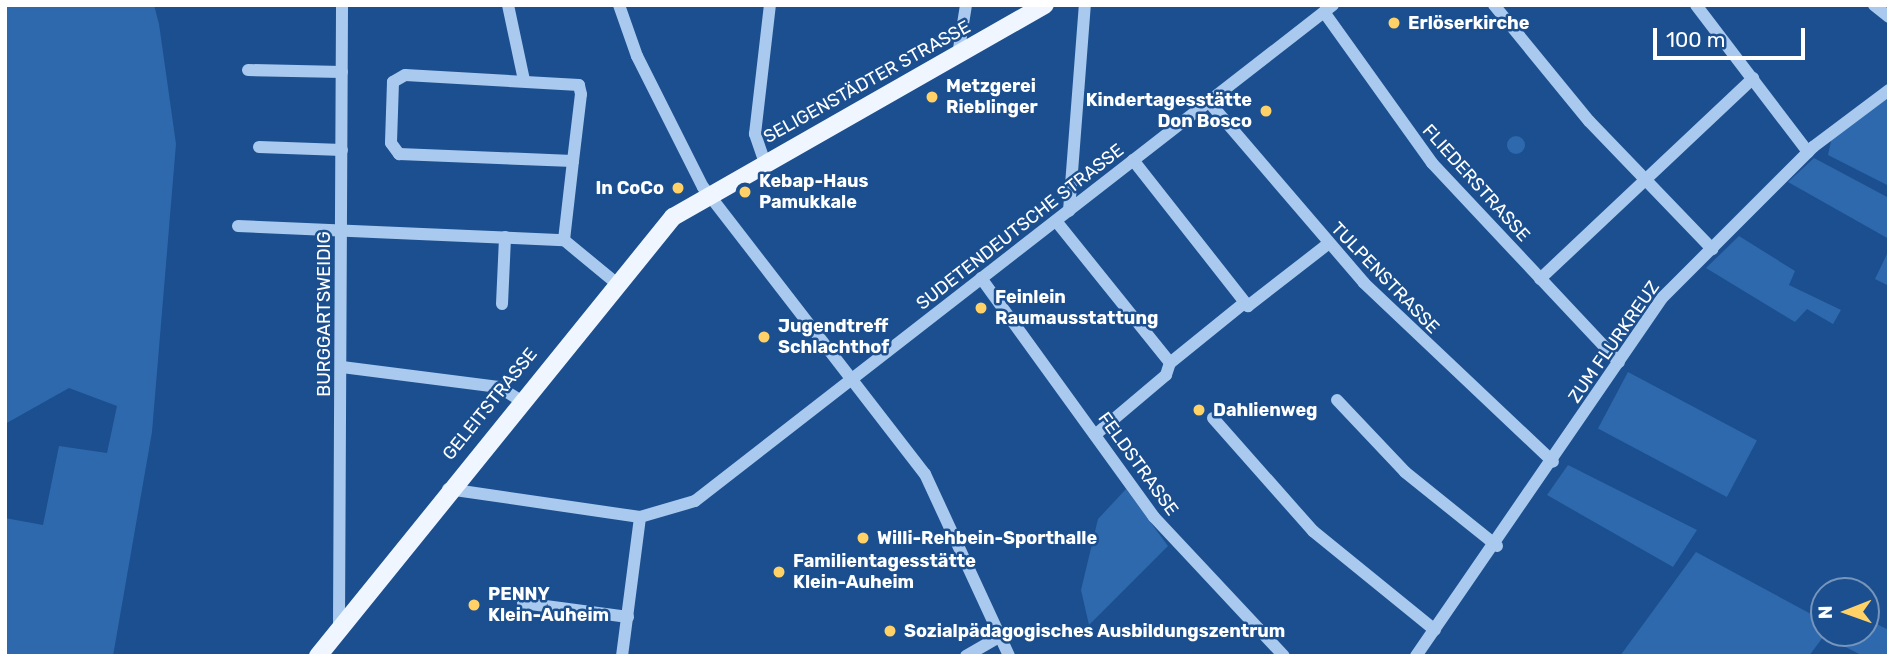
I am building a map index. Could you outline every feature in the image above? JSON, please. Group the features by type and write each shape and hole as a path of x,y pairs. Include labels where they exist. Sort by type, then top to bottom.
{"main road":[{"name":"SELIGENSTÄDTER STRASSE","path":"710,194 1045,5"},
{"name":"GELEITSTRASSE","path":"318,656 340,623 616,283 667,223 710,194"}],"street":[{"name":"BURGGARTSWEIDIG","path":"340,623 342,5"},
{"path":"508,5 517,70 524,80"},
{"path":"619,5 642,66 710,194 925,474 1009,656"},
{"path":"765,163 755,134 770,5"},
{"path":"958,55 966,5"},
{"path":"1069,211 1086,5"},
{"path":"1494,5 1641,177 1712,249"},
{"path":"1696,5 1808,152"},
{"path":"1874,5 1889,17"},
{"name":"SUDETENDEUTSCHE STRASSE","path":"448,488 639,517 695,501 1329,9"},
{"name":"FLIEDERSTRASSE","path":"1329,9 1432,163 1619,362"},
{"path":"248,70 342,72"},
{"path":"564,240 573,161 579,85 524,80 397,77 391,148 399,154 573,161"},
{"path":"1539,279 1641,177 1753,78"},
{"name":"ZUM FLURKREUZ","path":"1416,656 1497,546 1662,298 1808,152 1889,90"},
{"name":"TULPENSTRASSE","path":"1209,102 1328,244 1453,373 1553,461"},
{"path":"259,147 342,150"},
{"path":"1133,160 1244,303 1253,305 1328,244"},
{"path":"1056,221 1170,363"},
{"path":"239,226 564,240 616,283"},
{"path":"502,304 505,237"},
{"name":"FELDSTRASSE","path":"981,278 1183,552 1284,656"},
{"path":"1095,435 1166,375 1170,363 1244,303"},
{"path":"342,367 499,387 520,400"},
{"path":"1337,400 1405,472 1497,546"},
{"path":"1213,418 1321,539 1435,630"},
{"path":"622,656 639,517"},
{"path":"523,603 628,617"},
{"path":"966,656 999,636"}],"shaded area":[{"path":"5,5 154,5 159,24 176,144 152,432 113,656 5,656 5,518 43,525 59,446 107,453 117,406 69,388 5,424"},
{"path":"1889,95 1889,186 1828,155 1832,137"},
{"path":"1512,136 1520,136 1525,145 1523,152 1512,154 1507,149 1507,141"},
{"path":"1814,158 1889,198 1889,239 1788,182"},
{"path":"1739,236 1795,271 1789,285 1841,310 1833,324 1807,309 1795,322 1706,268"},
{"path":"1889,250 1889,286 1875,279"},
{"path":"1628,372 1757,441 1727,497 1598,429"},
{"path":"1568,465 1697,530 1673,567 1547,495"},
{"path":"1126,489 1168,546 1089,625 1081,590 1098,519"},
{"path":"1696,552 1810,613 1810,647 1816,647 1809,656 1620,656"},
{"path":"1880,626 1889,630 1889,656 1863,656 1846,647 1880,647"}],"place":[{"name":"Erlöserkirche","path":"1394,23"},
{"name":"Metzgerei Rieblinger","path":"932,97"},
{"name":"Kindertagesstätte Don Bosco","path":"1266,111"},
{"name":"In CoCo","path":"678,188"},
{"name":"Kebap-Haus Pamukkale","path":"745,192"},
{"name":"Feinlein Raumausstattung","path":"981,308"},
{"name":"Jugendtreff Schlachthof","path":"764,337"},
{"name":"Dahlienweg","path":"1199,410"},
{"name":"Willi-Rehbein-Sporthalle","path":"863,538"},
{"name":"Familientagesstätte Klein-Auheim","path":"779,572"},
{"name":"PENNY Klein-Auheim","path":"474,605"},
{"name":"Sozialpädagogisches Ausbildungszentrum","path":"890,631"}]}
